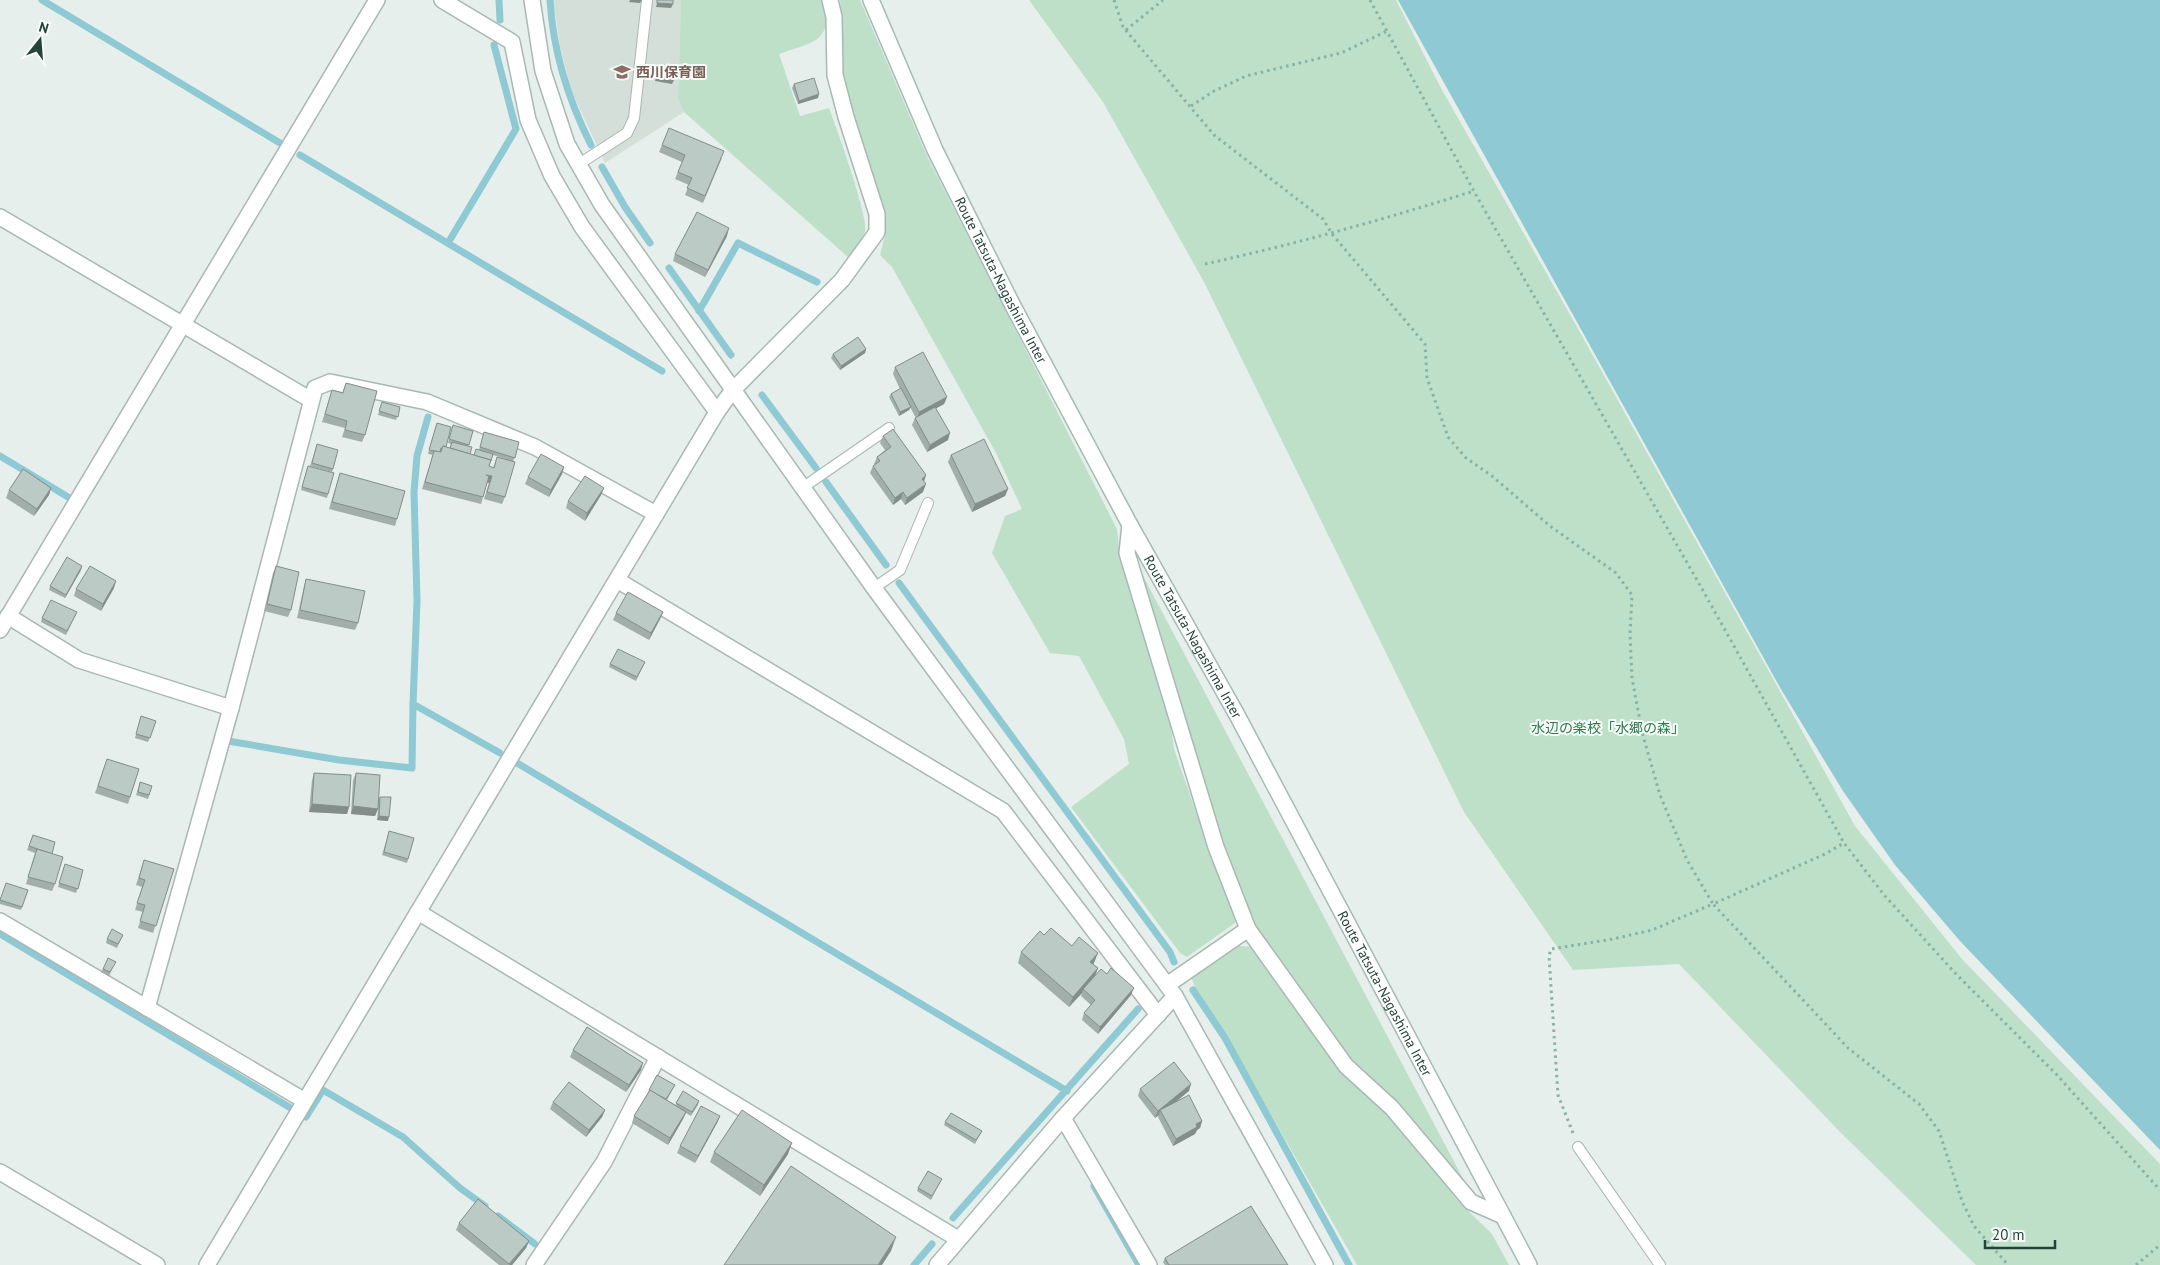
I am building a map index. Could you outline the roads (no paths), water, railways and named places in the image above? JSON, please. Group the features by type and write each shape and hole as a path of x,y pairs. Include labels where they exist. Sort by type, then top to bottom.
{"street":[{"path":"0,630 377,0"},
{"path":"442,0 512,42 528,120 552,176 582,227 717,412"},
{"path":"532,0 543,71 567,144 602,205 732,391 874,588 1171,990 1325,1265"},
{"path":"207,1265 717,412 732,391 842,280 877,232 877,214 846,117 836,75 834,17 830,0"},
{"name":"Route Tatsuta-Nagashima Inter","path":"871,0 935,150 1012,304 1130,525 1237,715 1529,1265"},
{"path":"0,217 311,400"},
{"path":"147,1008 231,708 315,388 330,382 427,402 535,447 656,514"},
{"path":"1130,525 1127,553 1213,838 1248,928 1346,1066 1392,1108 1471,1202 1503,1216"},
{"path":"617,580 1003,811 1158,1015"},
{"path":"8,616 79,660 231,708"},
{"path":"418,912 958,1239"},
{"path":"0,921 305,1101"},
{"path":"937,1265 1063,1118 1158,1015 1171,990 1248,928"},
{"path":"534,1265 604,1162 658,1057"},
{"path":"1063,1118 1148,1265"},
{"path":"0,1172 157,1265"}],"lane":[{"path":"579,164 627,133 634,118 647,0"},
{"path":"802,488 889,428"},
{"path":"874,588 900,570 928,503"},
{"path":"1578,1147 1660,1265"}],"water":[{"path":"1398,0 2160,0 2160,1150 1960,941 1895,865 1843,791 1782,691"}],"waterway":[{"path":"42,0 280,143"},
{"path":"499,0 500,20"},
{"path":"550,0 554,38 563,75 575,110 591,145"},
{"path":"448,243 516,129 494,45"},
{"path":"300,155 662,371"},
{"path":"602,167 625,207 650,243"},
{"path":"699,311 738,243 817,282"},
{"path":"669,268 731,355"},
{"path":"762,395 816,468"},
{"path":"428,417 417,456 414,492 417,601 413,704 500,753"},
{"path":"0,456 68,497"},
{"path":"826,482 886,565"},
{"path":"899,583 1170,952 1174,962"},
{"path":"228,741 339,760 412,768 413,704"},
{"path":"517,763 1067,1091"},
{"path":"0,934 289,1107"},
{"path":"1193,990 1225,1038 1349,1265"},
{"path":"953,1218 1138,1009"},
{"path":"306,1117 323,1090 403,1137 460,1188 485,1206"},
{"path":"1094,1186 1139,1265"},
{"path":"498,1216 535,1244"},
{"path":"914,1265 932,1244"}],"place":[{"name":"西川保育園","path":"622,72"}],"park label":[{"name":"水辺の楽校「水郷の森」","path":"1608,728"}]}
